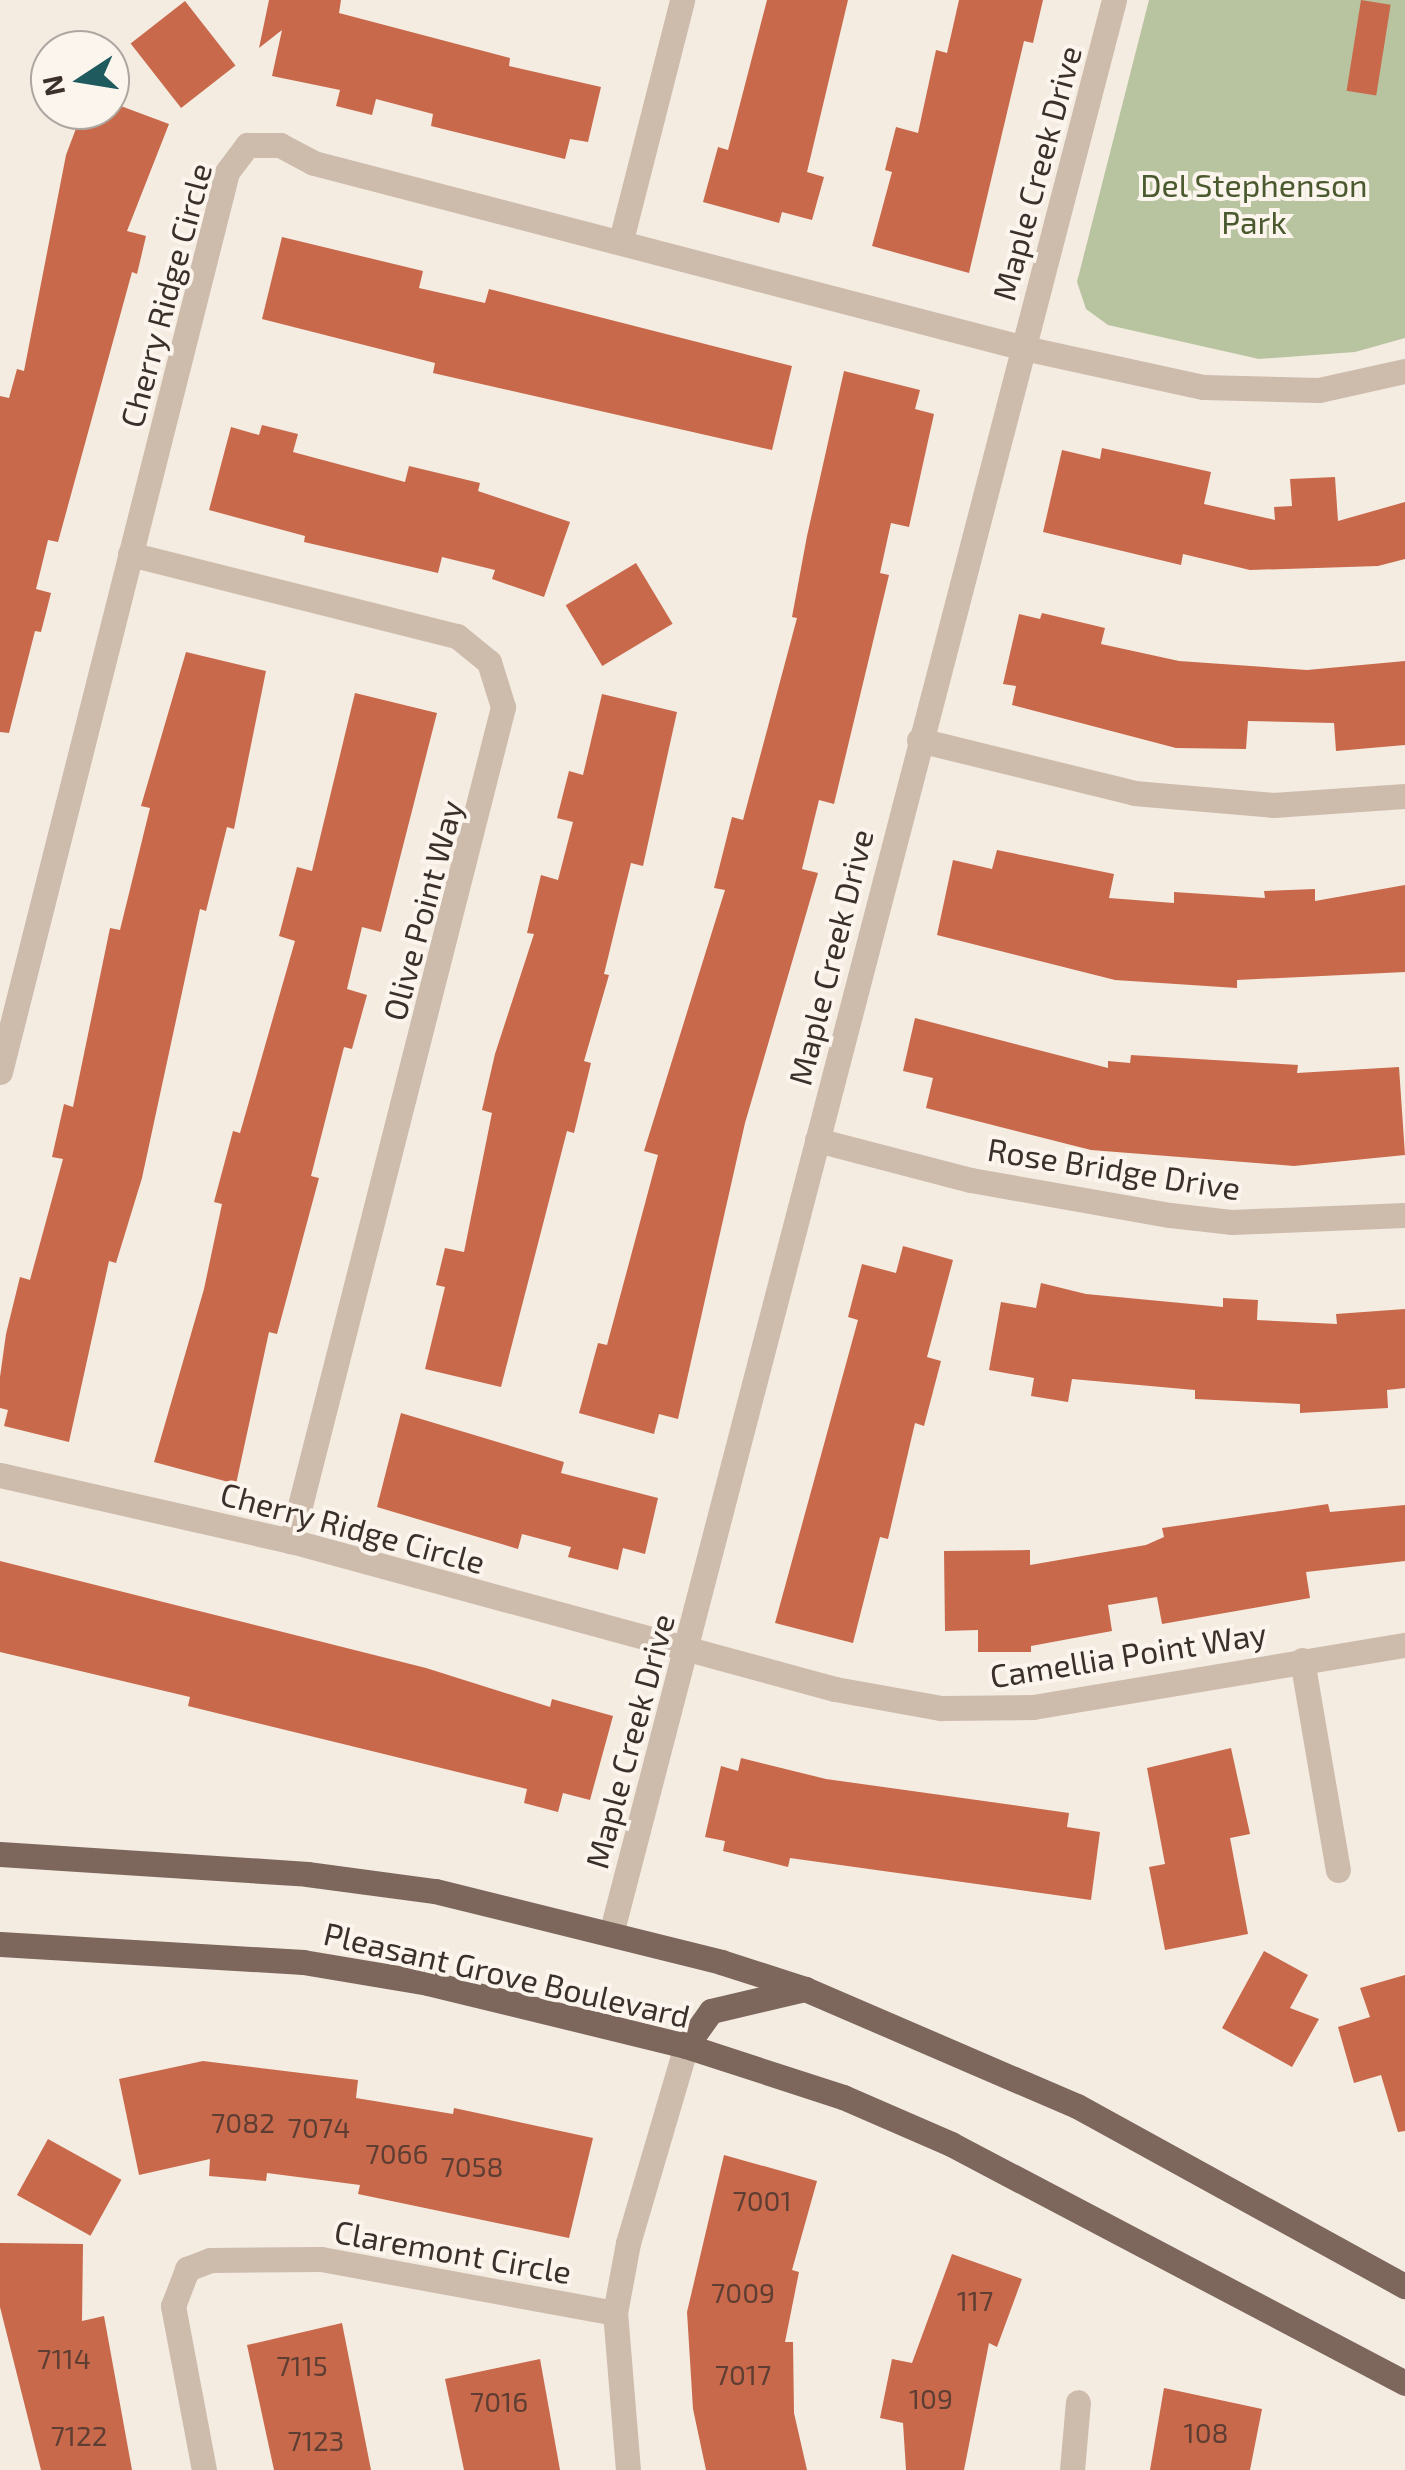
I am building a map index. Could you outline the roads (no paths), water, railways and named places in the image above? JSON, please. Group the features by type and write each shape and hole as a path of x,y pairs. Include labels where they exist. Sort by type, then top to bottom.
{"main road":[{"name":"Pleasant Grove Boulevard","path":"0,1854 308,1874 435,1891 612,1930 805,1989 1104,2120 1405,2286"},
{"name":"Pleasant Grove Boulevard","path":"0,1944 302,1962 428,1983 686,2046 842,2097 968,2152 1405,2383"},
{"path":"686,2046 711,2011 805,1989"}],"street":[{"path":"622,240 682,0"},
{"name":"Maple Creek Drive","path":"612,1930 1114,0"},
{"name":"Cherry Ridge Circle","path":"0,1072 226,172 247,145 280,145 314,163 622,240 1024,348 1203,387 1261,392 1319,390 1405,371"},
{"name":"Olive Point Way","path":"130,554 457,636 489,662 503,707 291,1541"},
{"path":"919,740 1151,795 1273,805 1405,796"},
{"name":"Rose Bridge Drive","path":"817,1140 971,1180 1170,1215 1232,1222 1405,1215"},
{"name":"Cherry Ridge Circle","path":"0,1475 291,1541 686,1651"},
{"name":"Camellia Point Way","path":"686,1651 898,1702 984,1710 1086,1700 1405,1645"},
{"path":"1302,1660 1338,1870"},
{"path":"628,2470 616,2313 628,2243 686,2046"},
{"name":"Claremont Circle","path":"204,2470 173,2326 177,2287 187,2268 199,2264 321,2258 616,2313"},
{"path":"1072,2470 1078,2402"}],"park label":[{"name":"Del Stephenson Park","path":"1254,204"}]}
